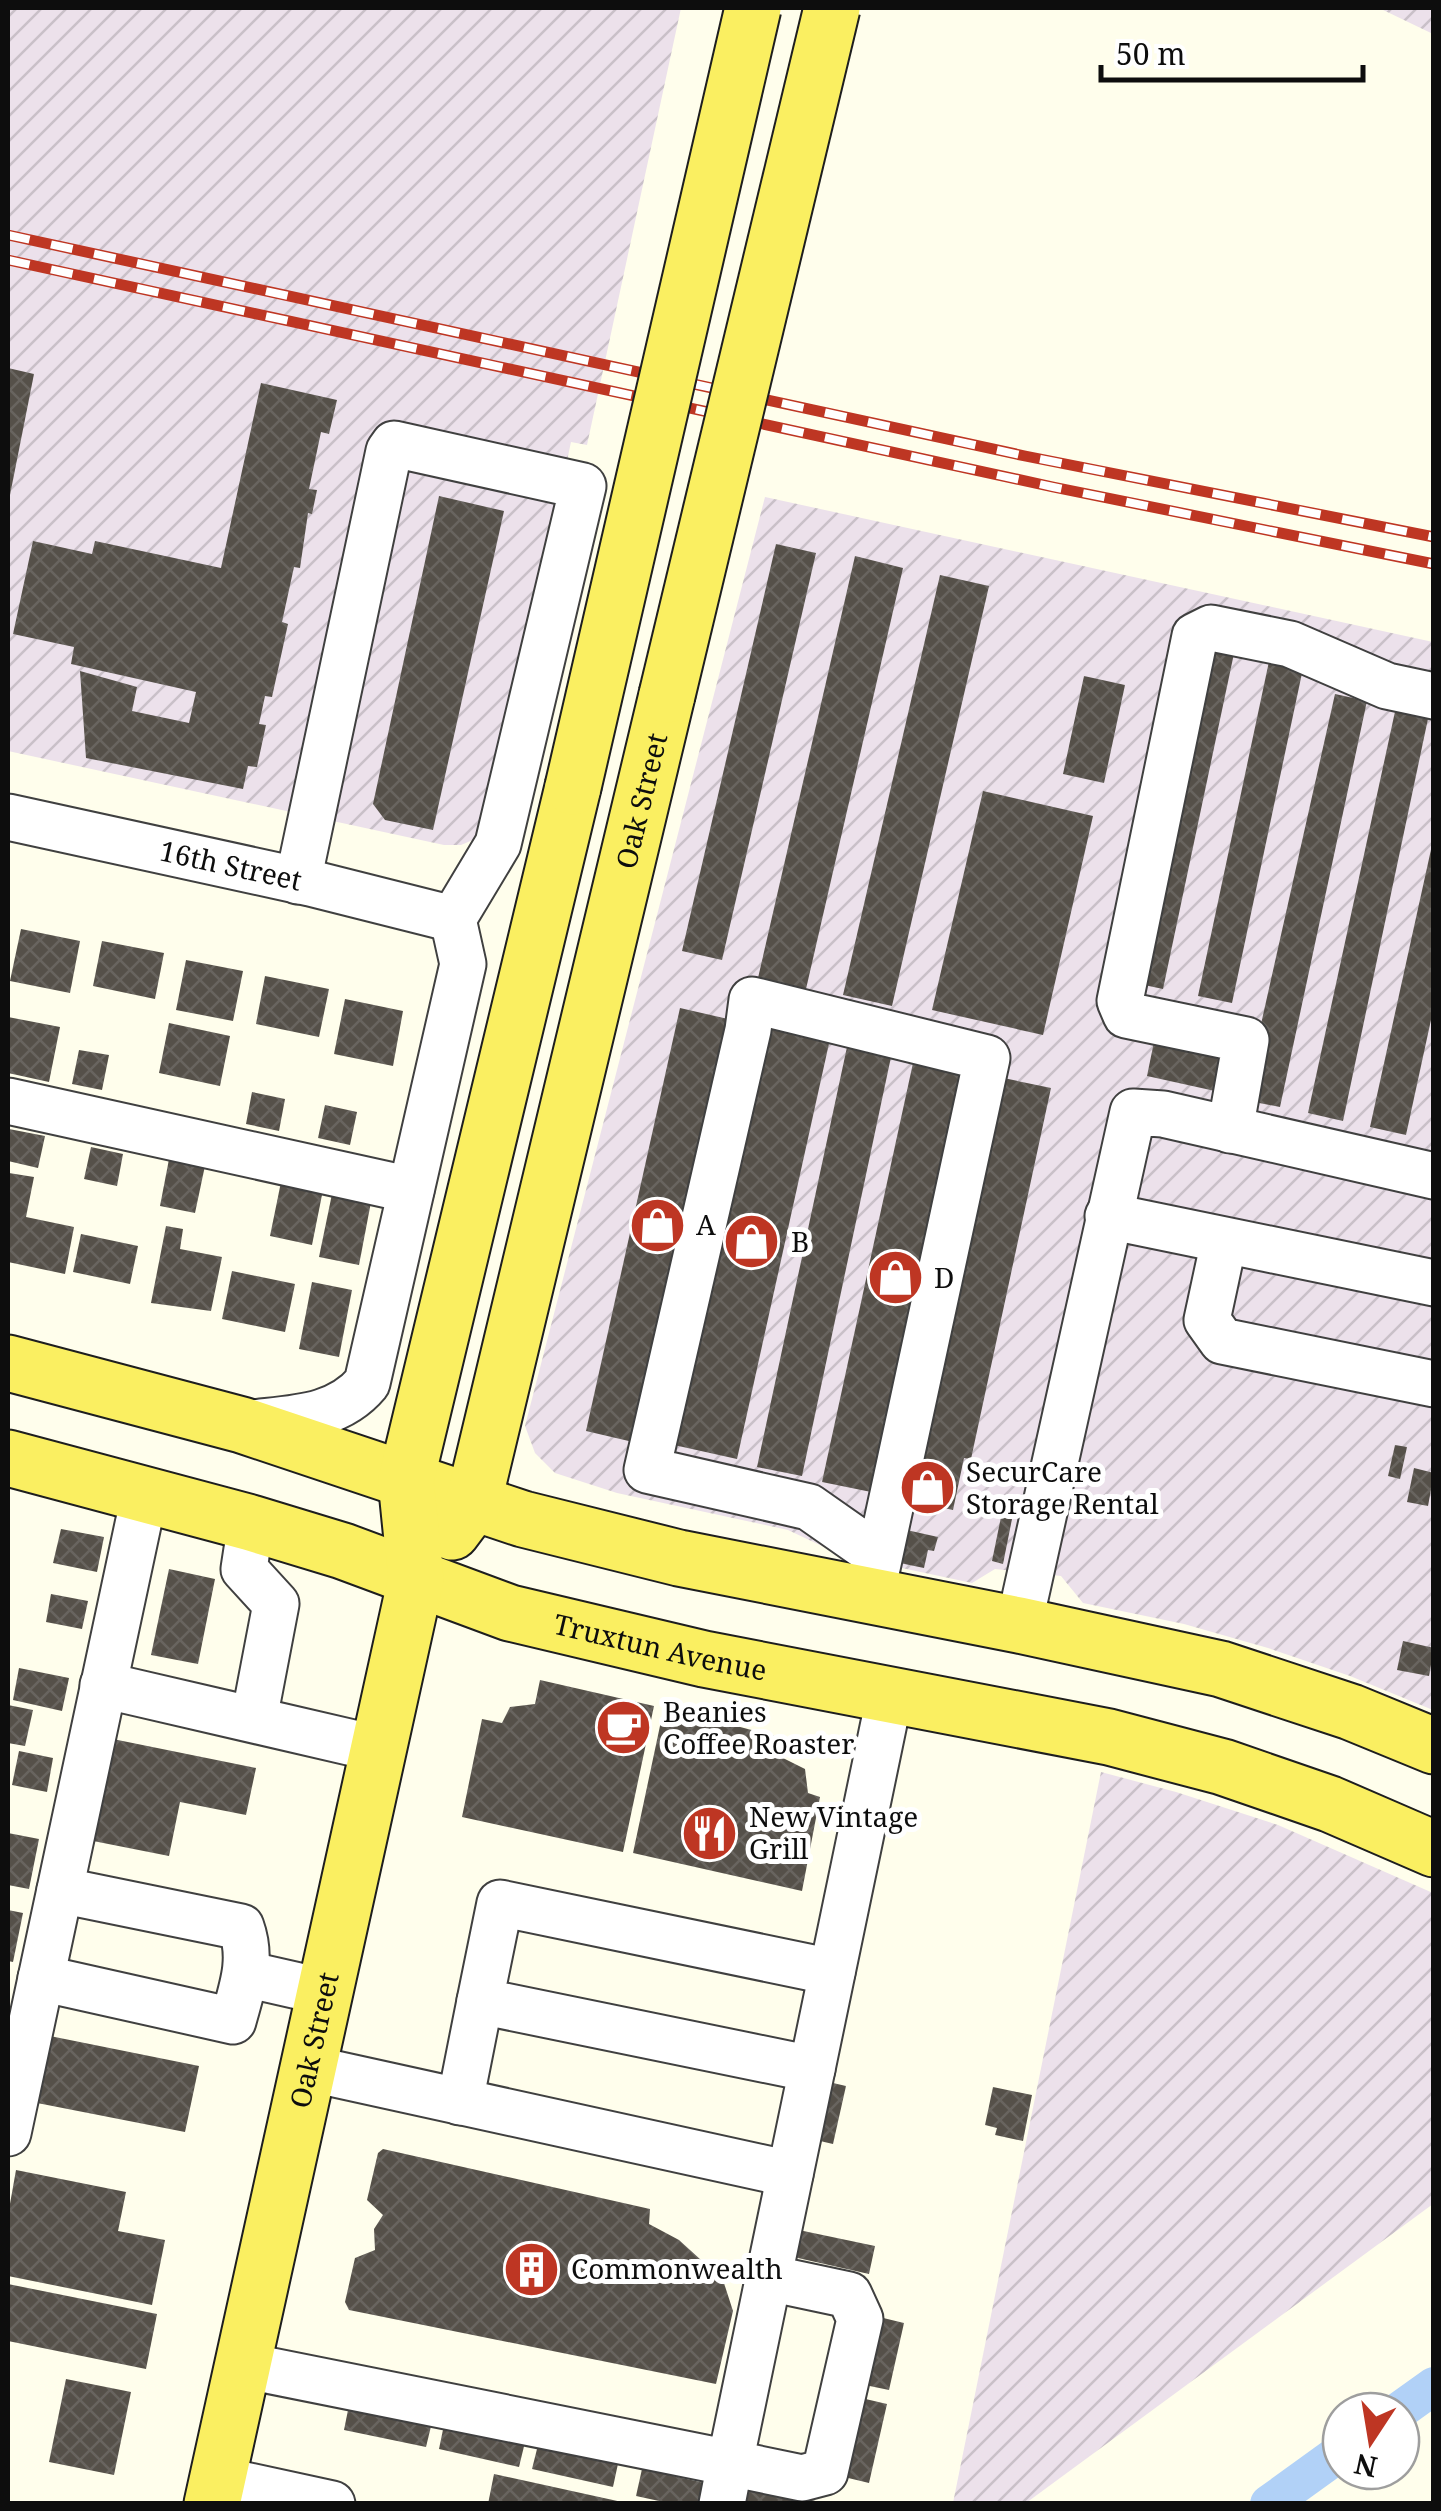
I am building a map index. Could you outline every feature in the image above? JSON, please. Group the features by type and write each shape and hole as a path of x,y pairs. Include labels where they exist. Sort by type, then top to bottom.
{"main road":[{"name":"Oak Street","path":"215,2491 416,1579 406,1480 752,8"},
{"name":"Oak Street","path":"416,1579 473,1504 832,8"},
{"path":"8,1363 242,1425 473,1504 678,1558 876,1576 1019,1625 1221,1670 1351,1712 1434,1746"},
{"name":"Truxtun Avenue","path":"8,1458 251,1523 510,1613 704,1659 1109,1737 1223,1767 1330,1804 1434,1848"},
{"path":"1223,1767 1358,1780 1434,1808"}],"street":[{"path":"242,1425 330,1412 355,1397 366,1383 463,964 453,919 498,844 582,486 394,444 389,451 298,881"},
{"path":"1230,1130 1246,1040 1126,1014 1120,1001 1195,636 1211,628 1290,644 1387,686 1434,696"},
{"name":"16th Street","path":"8,818 453,919"},
{"path":"752,1000 987,1058 876,1576 809,1506 647,1470 752,1000"},
{"path":"8,1102 411,1190"},
{"path":"1019,1625 1133,1112 1162,1114 1434,1176"},
{"path":"1108,1216 1434,1284"},
{"path":"1224,1241 1208,1320 1222,1341 1434,1384"},
{"path":"8,2134 144,1492"},
{"path":"251,1523 244,1569 276,1604 254,1720"},
{"path":"104,1685 379,1749"},
{"path":"726,2483 890,1694"},
{"path":"41,1978 233,2021 246,1974 248,1947 241,1927 60,1890"},
{"path":"460,2102 500,1904 832,1972"},
{"path":"246,1974 325,1992"},
{"path":"480,2001 812,2069"},
{"path":"308,2068 790,2174"},
{"path":"242,2366 726,2483 802,2478 825,2472 860,2319 849,2296 769,2278"},
{"path":"215,2491 332,2504"}],"shaded area":[{"path":"8,8 681,8 587,445 571,442 491,818 475,839 461,845 444,845 8,751"},
{"path":"1379,8 1433,8 1433,34"},
{"path":"765,497 1433,642 1433,1710 1268,1648 1184,1624 1083,1603 1061,1576 995,1569 972,1583 841,1555 788,1530 617,1493 555,1473 535,1453 525,1426"},
{"path":"1101,1772 1278,1825 1433,1893 1433,2204 1026,2503 953,2503"}],"building":[{"path":"8,368 34,374 9,500 8,500"},
{"path":"261,383 337,400 329,434 321,432 309,489 317,490 312,514 308,513 300,568 294,567 282,622 288,624 272,697 265,696 259,724 266,725 257,767 248,766 243,789 86,758 80,671 137,687 132,711 189,723 196,692 71,664 74,647 13,634 33,541 92,554 95,541 221,568"},
{"path":"439,496 504,511 433,830 385,820 373,804"},
{"path":"776,544 816,553 722,960 682,951"},
{"path":"855,556 903,568 806,989 758,978"},
{"path":"940,575 989,586 892,1006 843,995"},
{"path":"1203,637 1236,644 1163,989 1130,982"},
{"path":"1271,652 1305,659 1232,1003 1198,996"},
{"path":"1084,676 1125,685 1104,783 1063,774"},
{"path":"1335,694 1367,701 1280,1107 1244,1100"},
{"path":"1396,707 1429,714 1343,1121 1308,1113"},
{"path":"983,791 1093,816 1043,1035 932,1010"},
{"path":"1432,845 1434,1006 1406,1135 1370,1127"},
{"path":"21,929 80,941 70,993 10,981"},
{"path":"102,941 164,953 155,999 93,986"},
{"path":"186,960 243,971 233,1021 176,1010"},
{"path":"265,976 329,989 319,1037 256,1024"},
{"path":"345,999 403,1011 393,1066 334,1054"},
{"name":"A","path":"680,1008 728,1019 633,1442 586,1431"},
{"path":"8,1017 60,1027 49,1082 8,1073"},
{"path":"169,1023 230,1036 220,1086 159,1073"},
{"name":"B","path":"767,1025 830,1039 737,1459 674,1445"},
{"path":"1156,1032 1224,1047 1215,1091 1147,1076"},
{"path":"847,1047 891,1057 802,1476 757,1467"},
{"path":"79,1050 109,1055 102,1090 72,1084"},
{"name":"D","path":"913,1063 967,1075 876,1493 822,1482"},
{"path":"994,1076 1051,1088 971,1459 964,1458 953,1510 902,1499"},
{"path":"252,1092 285,1099 279,1131 246,1124"},
{"path":"325,1105 357,1112 350,1145 318,1138"},
{"path":"9,1129 45,1136 38,1168 8,1161"},
{"path":"91,1147 123,1154 117,1186 84,1179"},
{"path":"170,1154 206,1161 195,1213 160,1206"},
{"path":"9,1173 34,1177 26,1217 74,1227 65,1274 8,1262"},
{"path":"281,1182 323,1190 312,1245 270,1236"},
{"path":"332,1194 371,1202 359,1265 319,1257"},
{"path":"166,1226 183,1229 180,1249 222,1257 211,1311 151,1303"},
{"path":"81,1234 138,1246 130,1284 73,1272"},
{"path":"232,1271 295,1284 285,1332 222,1319"},
{"path":"312,1282 352,1290 339,1357 299,1349"},
{"path":"1395,1445 1407,1447 1400,1479 1388,1476"},
{"path":"1414,1468 1434,1473 1428,1506 1407,1502"},
{"path":"1001,1517 1012,1519 1003,1564 992,1561"},
{"path":"61,1529 104,1537 97,1572 53,1563"},
{"path":"902,1529 938,1537 934,1551 928,1550 924,1568 895,1562"},
{"path":"169,1569 215,1579 198,1664 151,1655"},
{"path":"51,1594 88,1601 82,1629 46,1622"},
{"path":"1403,1641 1434,1648 1429,1676 1397,1670"},
{"path":"19,1668 69,1678 62,1711 13,1700"},
{"path":"540,1680 654,1706 623,1852 462,1817 482,1719 502,1723 510,1707 535,1704"},
{"path":"8,1705 33,1710 25,1746 8,1743"},
{"path":"664,1707 786,1739 783,1758 805,1769 808,1793 820,1797 802,1891 633,1853"},
{"path":"98,1736 256,1768 246,1815 180,1802 169,1856 78,1838"},
{"path":"19,1751 53,1758 47,1792 12,1785"},
{"path":"8,1833 39,1839 29,1889 8,1885"},
{"path":"8,1910 23,1913 13,1962 8,1961"},
{"path":"40,2034 199,2066 185,2132 27,2101"},
{"path":"820,2080 846,2086 833,2144 807,2138"},
{"path":"993,2087 1032,2095 1023,2141 995,2135 997,2128 985,2125"},
{"name":"Commonwealth","path":"383,2149 650,2209 649,2224 679,2240 723,2280 733,2311 716,2384 349,2310 345,2302 355,2258 375,2250 374,2229 383,2215 367,2200 378,2153"},
{"path":"16,2170 126,2192 118,2231 165,2240 152,2305 8,2276 8,2215"},
{"path":"794,2229 875,2246 869,2274 789,2256"},
{"path":"8,2284 157,2314 146,2369 8,2341"},
{"path":"875,2316 904,2323 889,2390 860,2384"},
{"path":"66,2379 131,2392 114,2475 49,2462"},
{"path":"857,2397 887,2404 869,2483 840,2476"},
{"path":"350,2400 433,2418 426,2447 344,2430"},
{"path":"445,2420 526,2438 519,2467 439,2449"},
{"path":"539,2441 619,2459 613,2487 532,2469"},
{"path":"642,2469 709,2484 705,2504 673,2504 636,2496"},
{"path":"494,2474 622,2502 488,2504"},
{"path":"739,2484 820,2502 820,2504 735,2504"}],"waterway":[{"path":"1421,2395 1434,2386"},
{"path":"1269,2504 1321,2466"}],"railway":[{"path":"8,235 1025,456 1434,537"},
{"path":"8,260 1053,487 1434,564"}],"place":[{"name":"A","path":"657,1225"},
{"name":"B","path":"752,1242"},
{"name":"D","path":"895,1278"},
{"name":"SecurCare Storage Rental","path":"927,1488"},
{"name":"Beanies Coffee Roaster","path":"624,1728"},
{"name":"New Vintage Grill","path":"710,1833"},
{"name":"Commonwealth","path":"532,2269"}]}
